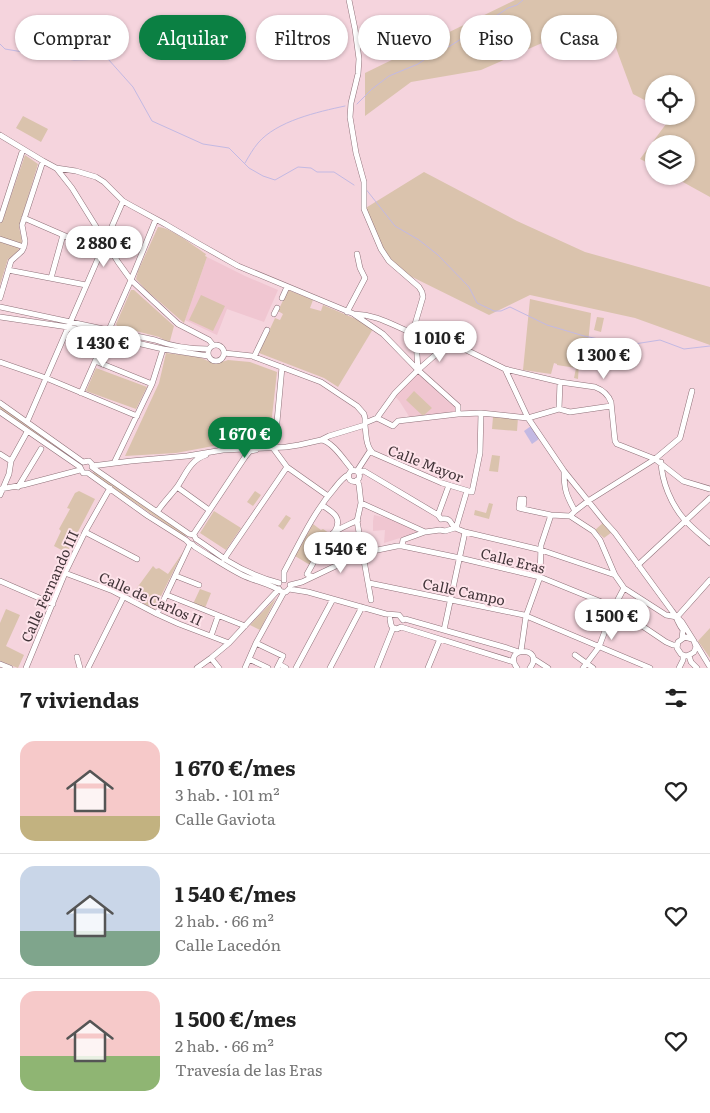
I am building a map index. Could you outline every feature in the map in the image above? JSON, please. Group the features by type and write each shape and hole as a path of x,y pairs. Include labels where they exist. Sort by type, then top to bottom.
{"street":[{"path":"349,0 359,58 350,117 356,153 364,182 364,209 381,249 389,261 419,287 422,292 423,297 415,324 418,370"},
{"path":"0,135 56,168 81,172 96,177 104,182 123,201 238,266 347,312 377,317 405,330 409,330 417,336"},
{"path":"0,220 23,149"},
{"path":"0,298 11,261 24,247 25,241 21,228 42,161"},
{"path":"56,168 72,188 131,280 178,324 209,340 208,356"},
{"path":"26,422 123,201"},
{"path":"24,218 100,251"},
{"path":"81,393 156,219"},
{"path":"51,278 63,235"},
{"path":"0,239 24,247"},
{"path":"347,312 365,278 360,268 357,254"},
{"path":"8,270 86,285"},
{"path":"282,298 288,287"},
{"path":"0,306 165,343 200,349 219,345 224,350 224,356 219,361 213,361 208,356 68,327 0,317"},
{"path":"274,314 277,308"},
{"path":"354,314 383,334 418,370 458,406 458,414"},
{"path":"409,330 415,324"},
{"path":"415,324 421,325 450,342 506,369 560,382 595,387 601,390 609,398 617,444 661,462 683,480 710,489"},
{"path":"254,357 267,330"},
{"path":"92,467 223,450 299,446 321,440 377,418 395,393 450,342"},
{"path":"114,463 152,384 163,348"},
{"path":"224,353 254,357 322,382 357,406 364,414 365,424"},
{"path":"95,361 152,384"},
{"path":"0,362 46,378 137,416"},
{"path":"282,367 274,448 287,467 328,496"},
{"path":"506,369 528,418 564,470 616,533 682,622 710,667"},
{"path":"559,409 560,382"},
{"path":"570,516 588,501 655,459 680,438 692,391"},
{"path":"0,403 83,462 89,461 92,467 157,512 191,539 195,547 242,575 267,585 297,586 308,592"},
{"path":"377,418 393,426 398,421 458,414 481,413 528,418 559,409 570,412 611,406"},
{"path":"0,412 84,473 88,473 191,539 248,572 284,586 386,614 401,616 404,624 401,627"},
{"name":"Calle Mayor","path":"365,424 366,438 370,451 373,454 448,486 472,492 480,453 481,413"},
{"path":"1,491 9,474 12,461 27,432"},
{"path":"321,440 332,445 353,472 360,475 354,482 348,478 353,472 370,451"},
{"path":"157,614 176,576 191,539 209,510 250,452 266,448"},
{"path":"18,487 41,449"},
{"path":"157,512 177,487 192,463 202,456 223,450"},
{"path":"0,454 12,461"},
{"path":"80,469 83,462"},
{"path":"661,462 669,495 680,514 710,543"},
{"path":"88,473 92,470 92,467"},
{"path":"224,559 287,467"},
{"path":"1,491 80,469"},
{"path":"564,470 564,484 567,496 575,511"},
{"path":"245,668 284,586 284,572 328,496 344,477 353,472 364,471 440,517 450,520 455,528 465,532 541,550 615,575"},
{"path":"357,480 361,502 358,520 371,600"},
{"path":"439,530 440,517 448,486"},
{"path":"177,487 209,510"},
{"name":"Calle Fernando III","path":"26,668 65,573 85,532 110,488"},
{"path":"455,528 466,494"},
{"path":"638,565 710,498"},
{"path":"361,502 425,532"},
{"path":"312,577 307,574 328,538 338,526 335,515 322,505"},
{"path":"522,509 551,515 570,516 593,531 600,540 615,575 624,588 666,615 677,617"},
{"path":"517,668 514,658 520,652 526,616 540,577 541,545 551,515"},
{"path":"335,531 358,520"},
{"path":"197,668 229,643 284,586 302,582 363,553 402,546 403,540 425,532 445,531 455,528"},
{"path":"85,532 137,559"},
{"path":"444,630 465,532"},
{"name":"Calle Eras","path":"402,546 540,577 614,607 666,642 675,645"},
{"name":"Calle de Carlos II","path":"65,573 124,596 157,614 229,643"},
{"path":"176,576 199,585"},
{"path":"677,617 710,580"},
{"path":"0,581 53,604"},
{"path":"302,582 302,589"},
{"name":"Calle Campo","path":"369,583 526,616 650,668"},
{"path":"585,666 599,647 614,607 624,588"},
{"path":"167,594 245,626"},
{"path":"88,668 124,596"},
{"path":"296,668 333,599"},
{"path":"330,668 362,607"},
{"path":"377,668 393,628 386,614"},
{"path":"390,619 396,615"},
{"path":"211,636 218,616"},
{"path":"677,617 678,623 683,630 682,638 675,645 679,653 686,656 697,668"},
{"path":"403,620 520,652 529,652 534,659 548,668"},
{"path":"393,628 401,627 514,662"},
{"path":"679,668 686,656 694,652 696,647 693,640 687,637 682,638"},
{"path":"428,668 440,639"},
{"path":"256,643 282,656 278,666 286,668"},
{"path":"575,655 585,666 593,668"},
{"path":"77,657 80,668"},
{"path":"212,658 219,668"},
{"path":"249,659 268,668"},
{"path":"530,668 534,659"},
{"path":"0,664 10,668"}],"shaded area":[{"path":"515,0 710,0 710,197 688,185 695,185 695,135 658,135 665,125 695,125 695,75 645,75 645,100 633,94 617,51 617,15 541,15 541,44 531,48 531,15 484,15"},
{"path":"460,27 460,60 504,60 481,70 411,82 365,116 365,73 392,60 450,60 450,32"},
{"path":"23,116 48,129 41,142 16,128"},
{"path":"645,152 645,162 640,159"},
{"path":"25,155 38,164 19,227 22,243 16,254 8,259 0,285 0,223 2,222"},
{"path":"424,172 517,221 585,252 710,287 710,345 635,318 530,295 489,315 398,270 389,261 364,209"},
{"path":"158,227 169,230 206,254 205,256 207,257 184,323 136,279"},
{"path":"207,257 278,290 264,322 227,309 217,335 185,320"},
{"path":"131,290 134,290 174,326 170,341 117,326 116,324"},
{"path":"288,290 313,300 310,308 321,311 323,305 356,319 373,329 338,387 324,378 259,353 275,318 280,320 283,314 278,311"},
{"path":"201,295 225,306 213,331 189,320"},
{"path":"530,299 591,313 588,344 579,363 578,379 574,378 576,368 554,363 551,374 523,370"},
{"path":"597,317 604,318 601,332 594,330"},
{"path":"166,353 199,357 215,364 228,360 250,362 277,372 269,443 224,444 176,453 125,456 159,383"},
{"path":"96,368 147,387 136,409 86,391"},
{"path":"418,373 447,401 456,407 455,412 410,418 395,396"},
{"path":"414,391 432,408 423,416 406,400"},
{"path":"0,406 79,461 77,463 0,410"},
{"path":"493,417 518,418 517,431 492,429"},
{"path":"531,426 539,439 532,444 524,431"},
{"path":"492,455 500,456 498,472 489,471"},
{"path":"94,471 186,535 185,537 93,474"},
{"path":"79,491 95,499 67,553 54,546 61,531 59,529 70,509 67,508 75,493"},
{"path":"255,491 261,495 253,506 247,502"},
{"path":"489,503 493,504 489,519 474,515 475,510 486,513"},
{"path":"214,511 241,528 226,550 200,533"},
{"path":"286,515 291,518 283,530 278,526"},
{"path":"374,515 417,530 416,533 384,543 385,530 373,531"},
{"path":"604,522 612,532 604,538 595,530"},
{"path":"313,524 329,533 310,565 295,556"},
{"path":"183,552 155,608 153,609 131,596 153,566 168,574"},
{"path":"200,589 211,593 205,608 193,604"},
{"path":"276,598 260,630 250,625"},
{"path":"6,609 20,615 6,646 24,655 18,668 0,661 0,623"},
{"path":"710,628 710,658 698,641"}],"waterway":[{"path":"357,104 389,76 418,64 434,53 450,46 488,20 523,0"},
{"path":"0,44 5,49 74,60 108,59 133,87 152,121 203,144 229,148 249,168 275,180 298,167 311,168 317,172 334,172 354,185"},
{"path":"245,163 258,143 266,135 286,123 322,111 345,106"},
{"path":"365,188 395,226 419,240 438,255 469,287 477,303 494,311 501,311 510,307 547,325 584,336 628,345 660,340 684,349 710,346"}]}
